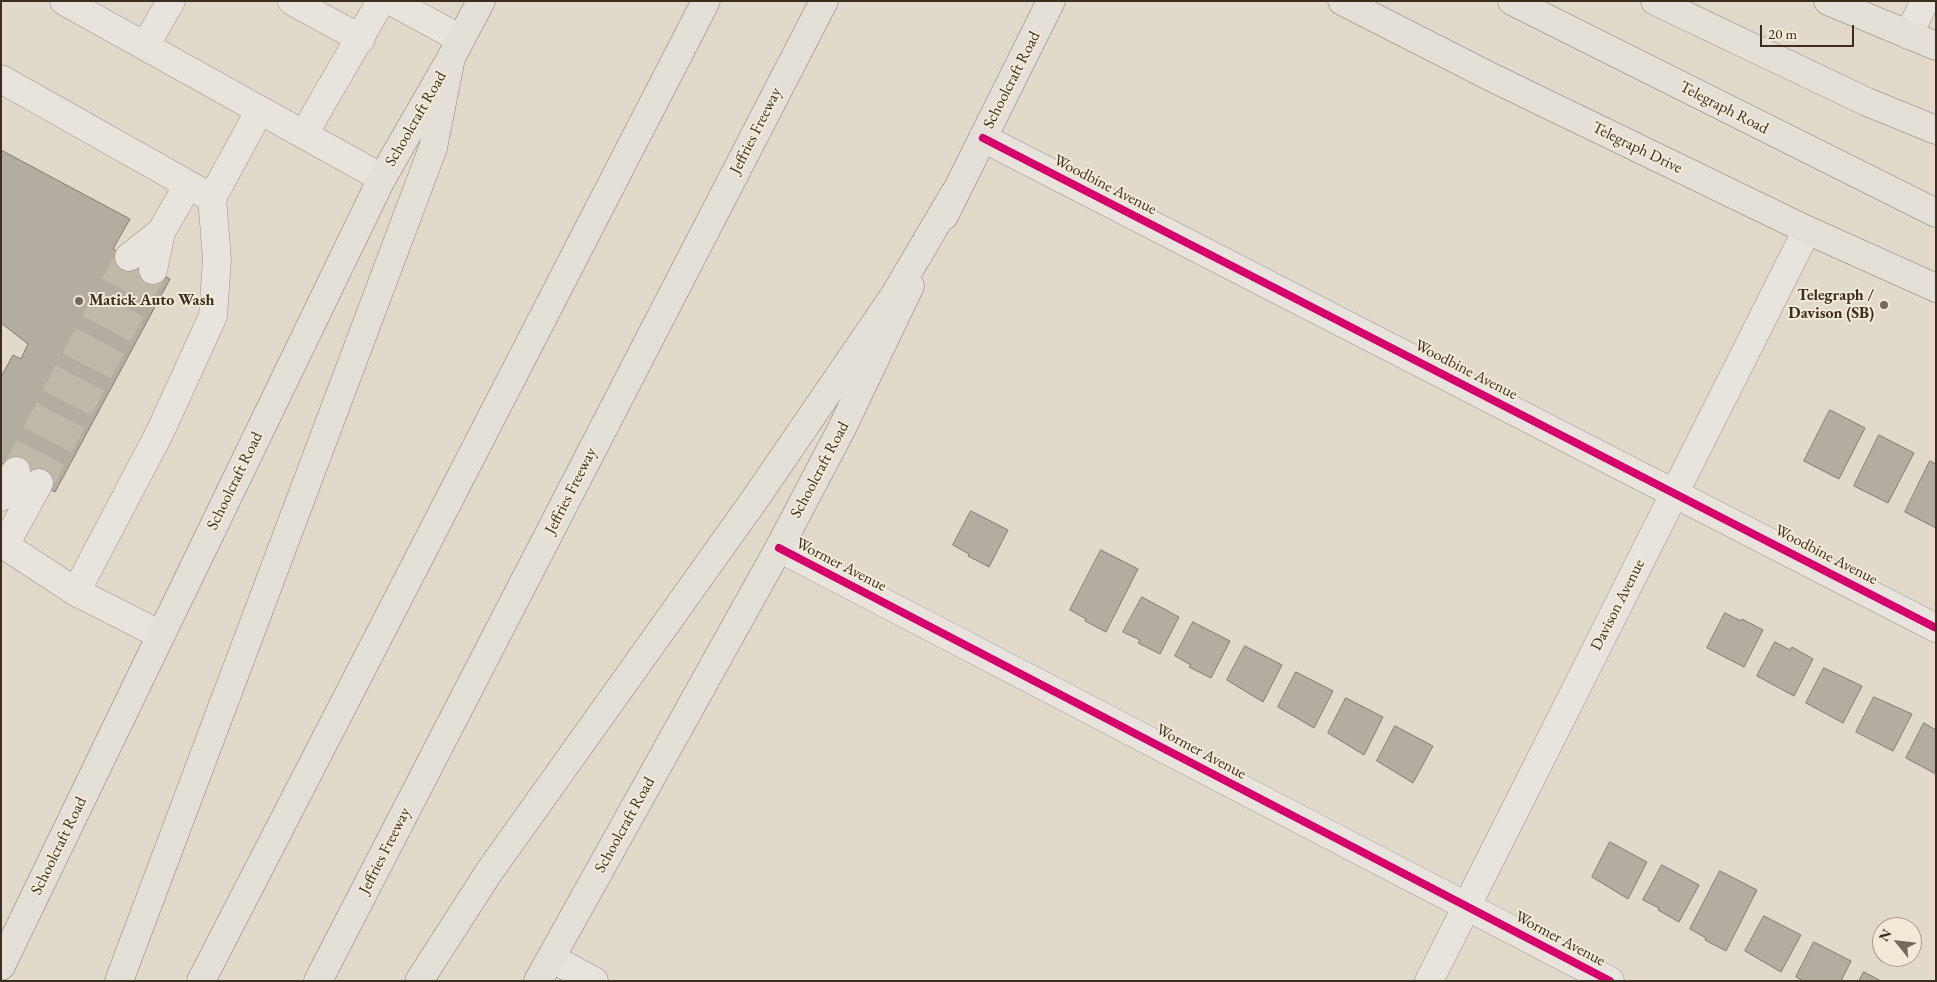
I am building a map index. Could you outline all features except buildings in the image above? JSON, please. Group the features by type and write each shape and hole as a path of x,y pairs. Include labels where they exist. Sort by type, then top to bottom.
{"main road":[{"name":"Schoolcraft Road","path":"1,966 382,178 481,1"},
{"path":"200,981 706,1"},
{"name":"Jeffries Freeway","path":"318,981 824,1"},
{"name":"Schoolcraft Road","path":"544,970 779,548 842,428 954,194 1051,1"},
{"name":"Telegraph Drive","path":"1342,1 1491,77 1807,230 1936,288"},
{"name":"Telegraph Road","path":"1512,1 1936,213"},
{"path":"1655,1 1867,102 1936,130"},
{"path":"1828,1 1936,46"},
{"path":"119,981 434,148 456,48"},
{"path":"419,981 489,872 755,499 889,304 954,194"}],"street":[{"path":"64,1 382,178"},
{"path":"145,46 170,1"},
{"path":"292,1 361,39"},
{"path":"304,134 382,1"},
{"path":"391,1 456,48"},
{"path":"1908,35 1925,1"},
{"path":"1,79 212,198"},
{"path":"76,592 160,432 213,316 217,259 212,198 260,110"},
{"name":"Woodbine Avenue","path":"982,138 1936,628"},
{"path":"153,270 161,232 188,184"},
{"name":"Davison Avenue","path":"1429,981 1807,230"},
{"path":"129,257 161,232"},
{"path":"1,497 28,477 3,544 76,592 161,636"},
{"name":"Wormer Avenue","path":"779,548 1610,981"},
{"path":"544,970 594,981"}],"tunnel":[{"path":"16,471 129,257"},
{"path":"39,483 153,270"}],"cycle path":[{"path":"983,138 1936,628"},
{"path":"779,548 1610,981"}],"place":[{"name":"Matick Auto Wash","path":"79,301"},
{"name":"Telegraph / Davison (SB)","path":"1884,305"}]}
